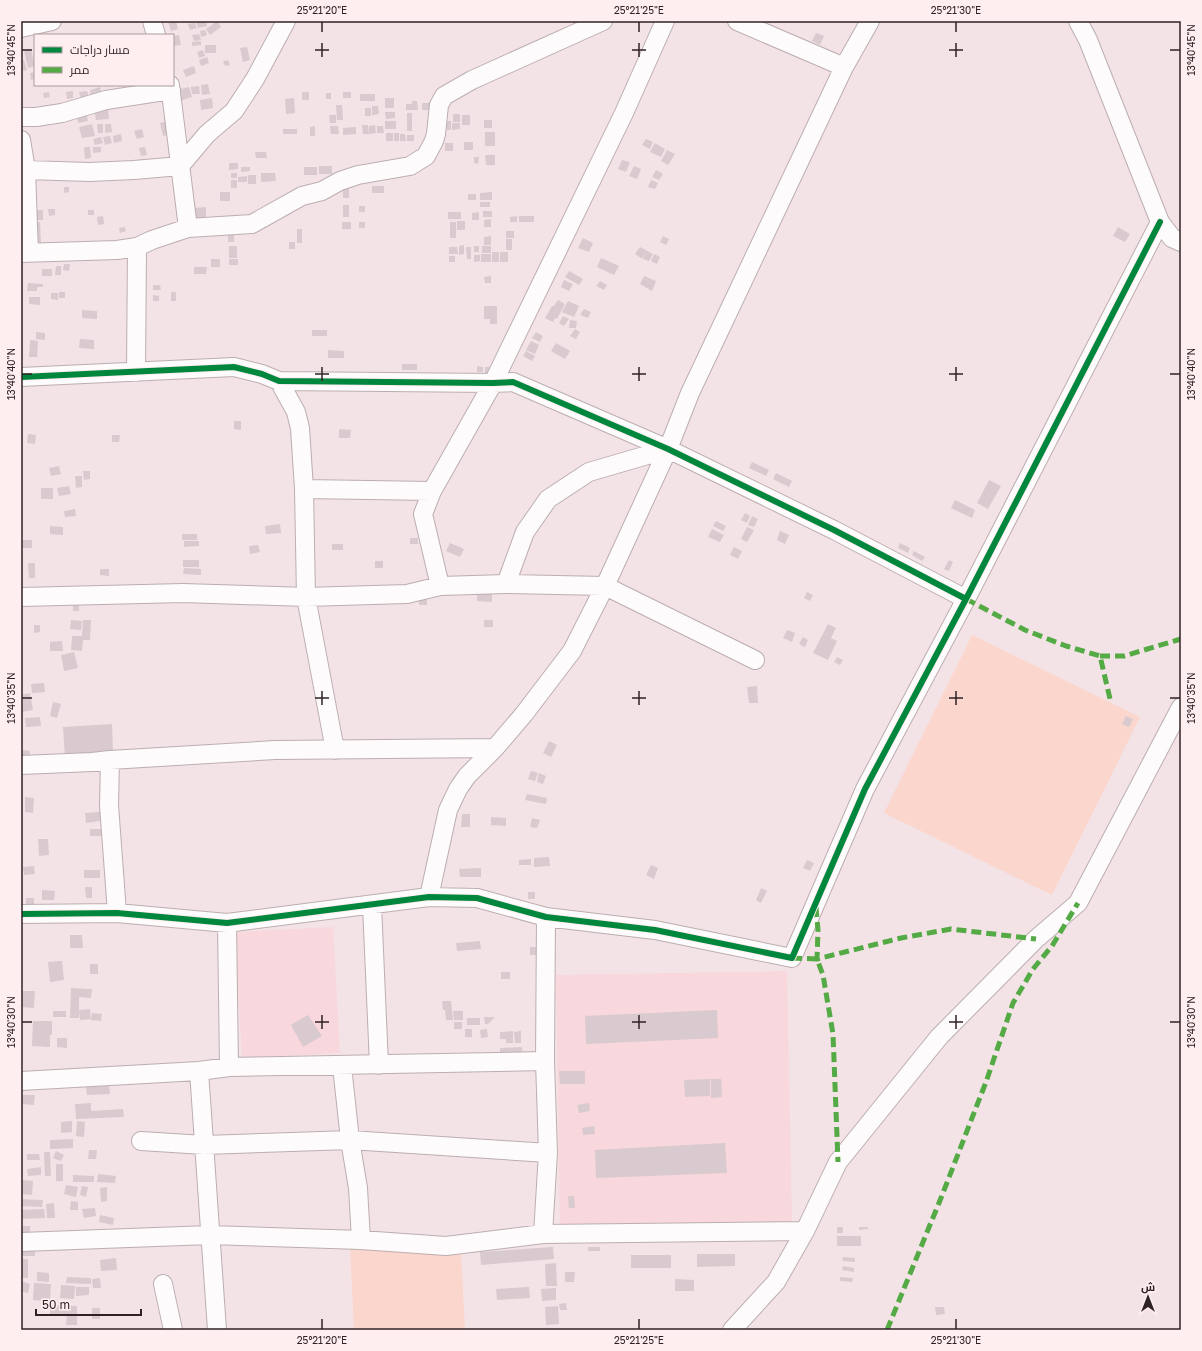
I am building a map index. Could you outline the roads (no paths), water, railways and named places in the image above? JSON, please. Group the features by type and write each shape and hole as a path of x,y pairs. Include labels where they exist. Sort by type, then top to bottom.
{"street":[{"path":"152,21 156,34"},
{"path":"26,170 89,172 180,166 207,134 234,111 254,79 286,21"},
{"path":"21,140 26,170 25,253 117,250 137,247 152,240 188,228 252,224 302,196 322,191 340,181 358,175 410,166 426,156 434,141 439,105 444,96 472,80 603,21"},
{"path":"440,586 423,514 432,491 492,383 624,113 665,21"},
{"path":"737,21 844,67"},
{"path":"429,897 448,810 458,789 467,776 495,748 524,714 572,651 605,586 668,449 690,393 844,67 870,21"},
{"path":"1078,21 1088,40 1160,222 1172,238 1181,242"},
{"path":"21,28 43,22"},
{"path":"21,117 36,117 62,113 106,100 170,87 188,228"},
{"path":"21,914 117,913 227,923 429,897 478,898 546,917 655,930 792,958 865,789 966,599 1160,222"},
{"path":"136,372 137,247"},
{"path":"21,377 234,367 262,374 279,381 513,382 668,449 834,530 966,599"},
{"path":"279,381 296,412 300,428 304,489 306,596 335,750"},
{"path":"506,584 525,532 548,499 589,472 668,449"},
{"path":"304,489 432,491"},
{"path":"21,598 183,593 306,596 407,594 440,586 506,584 605,586 755,660"},
{"path":"732,1330 776,1282 805,1231 838,1162 939,1037 1036,939 1078,903 1181,707"},
{"path":"21,765 275,750 495,748"},
{"path":"110,760 109,805 117,913"},
{"path":"372,905 379,1065"},
{"path":"543,1234 548,1153 545,1061 546,917"},
{"path":"227,923 229,1068"},
{"path":"21,1081 199,1072 229,1068 545,1061"},
{"path":"342,1066 350,1140 358,1188 361,1240"},
{"path":"199,1072 217,1330"},
{"path":"141,1142 204,1144 350,1140 548,1153"},
{"path":"21,1242 210,1235 361,1240 446,1246 543,1234 805,1231"},
{"path":"162,1284 173,1330"}]}
